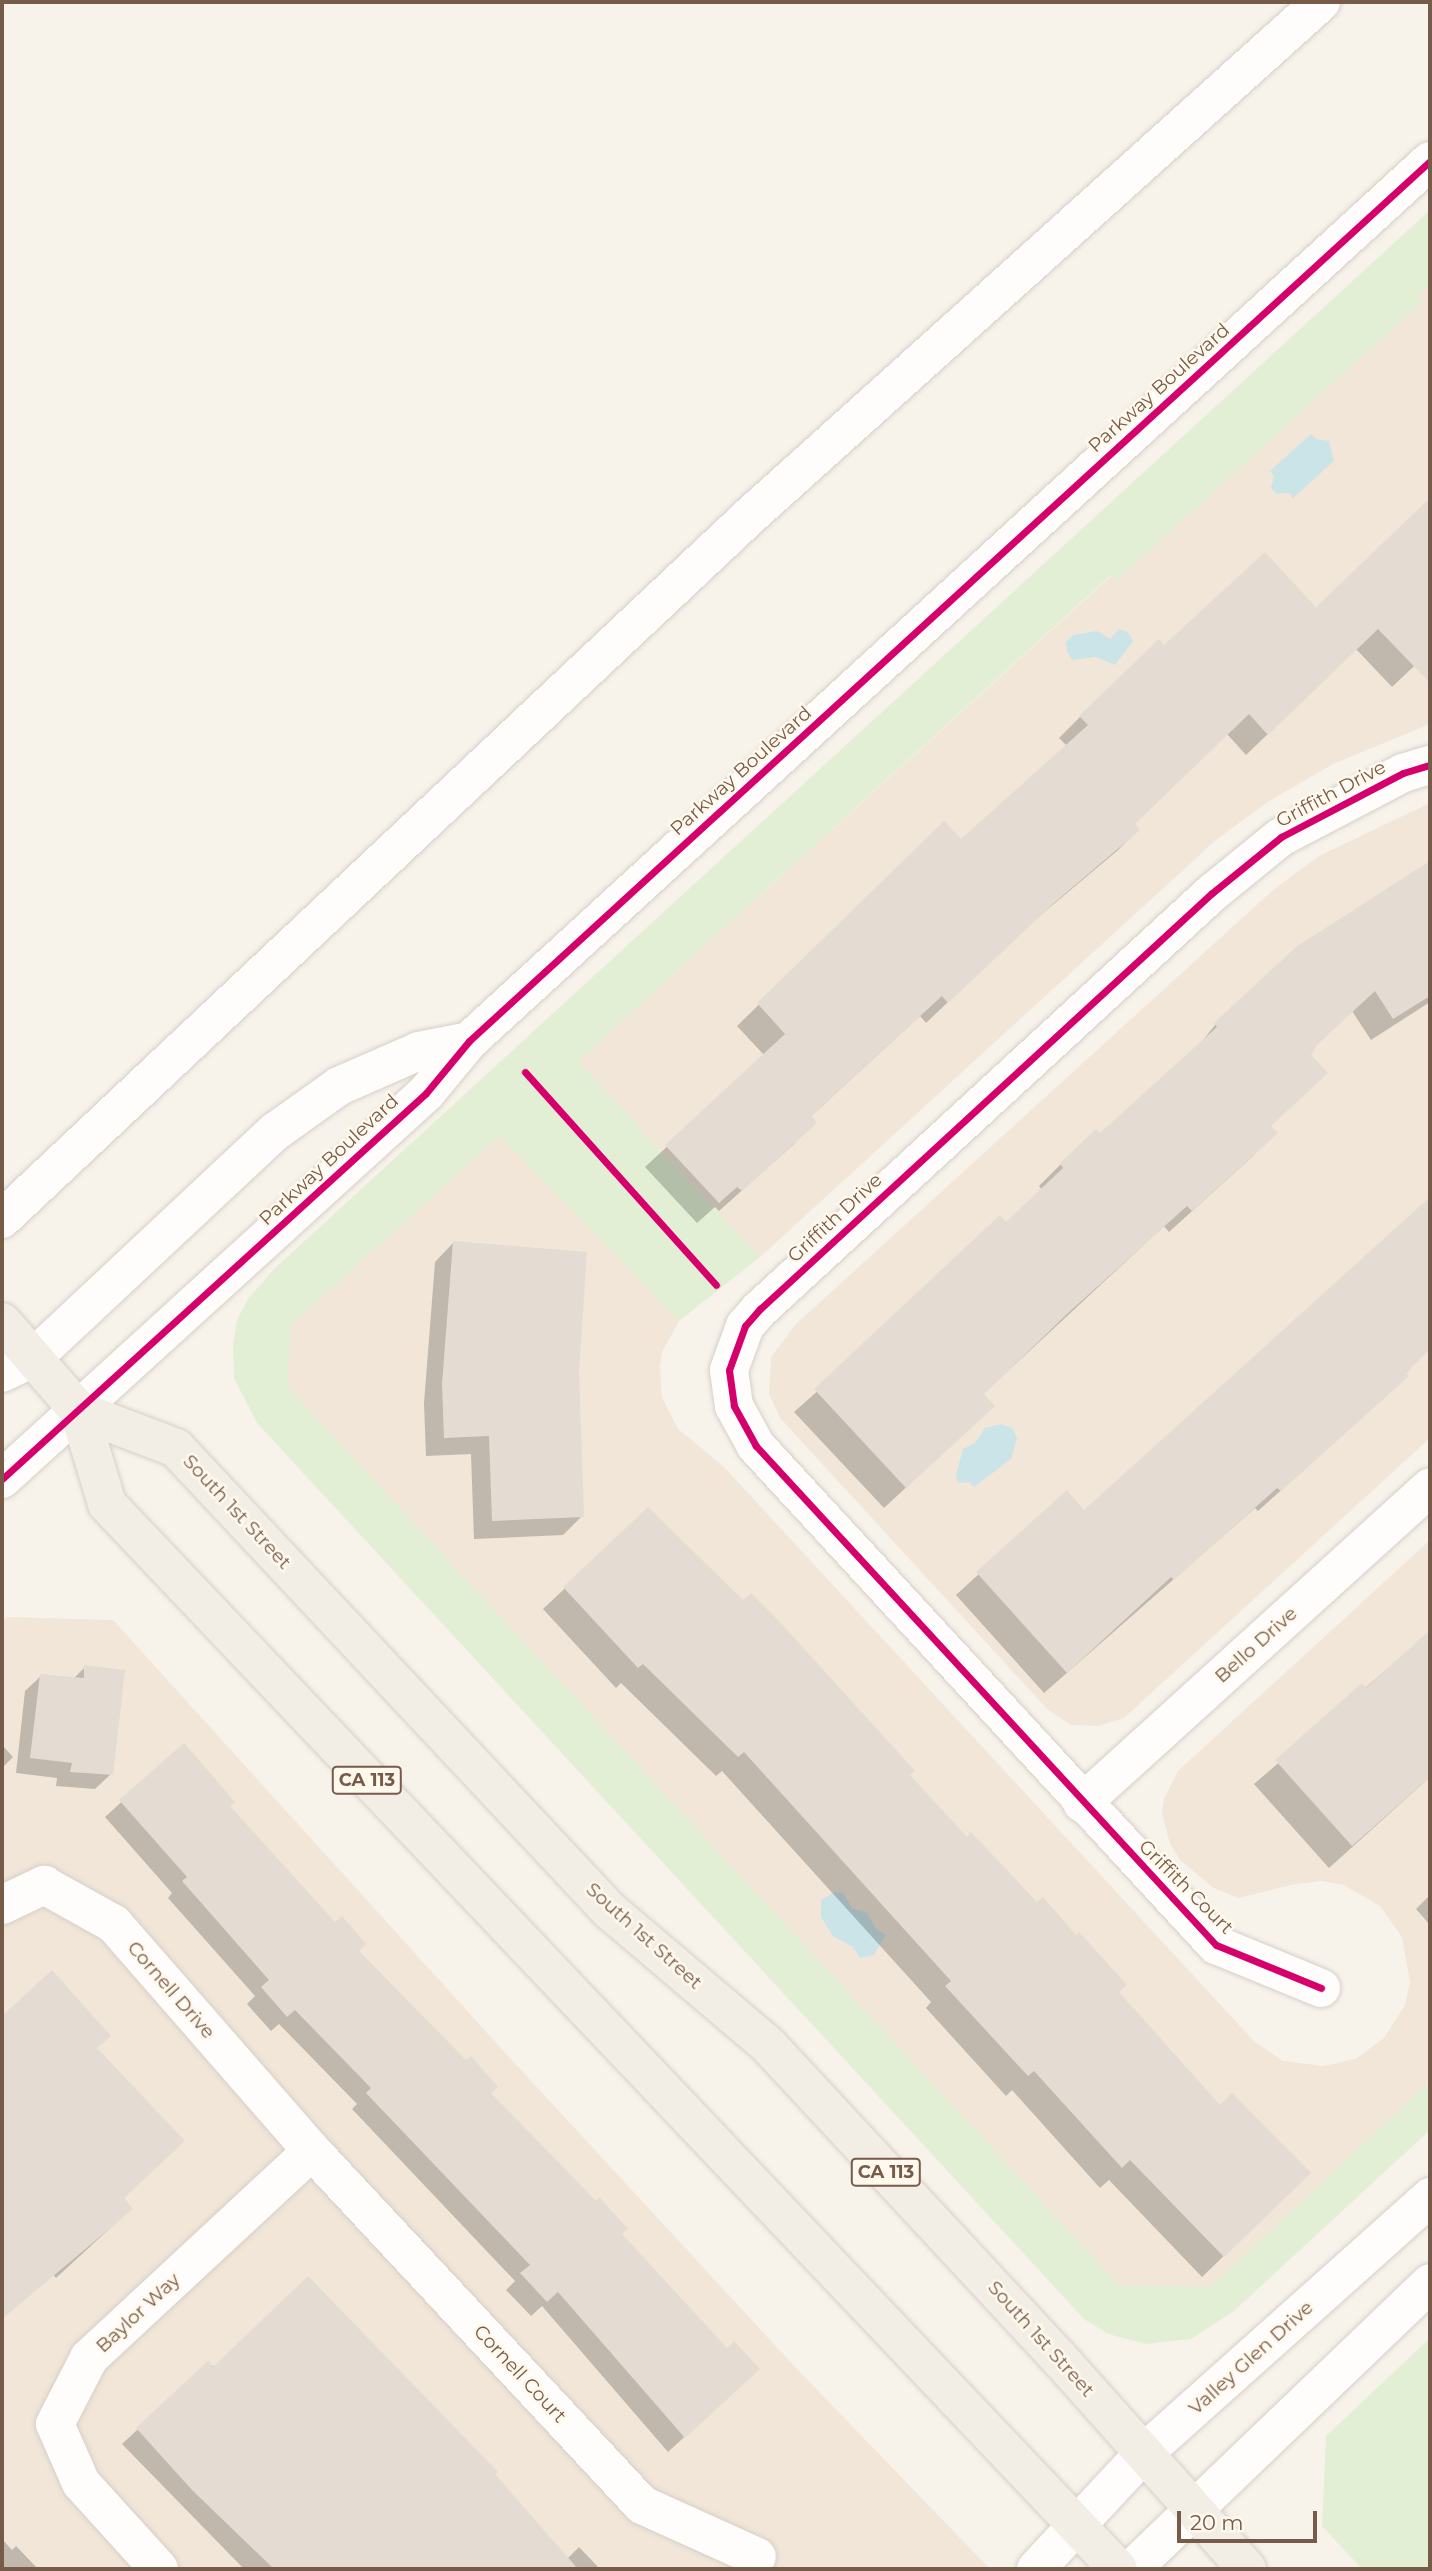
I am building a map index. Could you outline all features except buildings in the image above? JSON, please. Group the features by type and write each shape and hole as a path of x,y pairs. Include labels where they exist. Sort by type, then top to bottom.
{"main road":[{"name":"CA 113","path":"2,1322 17,1366 79,1411 107,1504 1118,2569"},
{"name":"South 1st Street","path":"79,1411 176,1448 609,1910 768,2045 1144,2453 1247,2569"}],"street":[{"path":"2,1219 751,515 1308,6"},
{"name":"Parkway Boulevard","path":"2,1479 426,1093 470,1041 1430,161"},
{"name":"Griffith Drive","path":"1082,1803 755,1446 742,1425 729,1386 734,1349 760,1309 1213,892 1281,837 1403,773 1430,765"},
{"name":"Parkway Boulevard","path":"17,1366 276,1131 366,1071 419,1051 470,1041"},
{"name":"Bello Drive","path":"1082,1803 1430,1487"},
{"name":"Griffith Court","path":"1082,1803 1216,1945 1321,1988"},
{"name":"Cornell Drive","path":"2,1906 44,1885 114,1924 312,2151"},
{"name":"Cornell Court","path":"312,2151 642,2505 757,2557"},
{"name":"Baylor Way","path":"159,2569 81,2483 55,2424 89,2358 312,2151"},
{"name":"Valley Glen Drive","path":"1036,2569 1075,2523 1144,2453 1430,2197"},
{"path":"1132,2569 1192,2508 1430,2283"}],"shaded area":[{"path":"1430,283 1430,724 1333,764 1269,801 1216,840 760,1257 578,1061 1112,575 1117,580 1422,302 1417,296"},
{"path":"1430,803 1430,1438 1124,1718 1099,1726 1071,1725 1048,1710 781,1419 769,1394 771,1357 796,1324 1273,890 1319,856"},
{"path":"501,1135 679,1321 662,1352 660,1368 662,1397 678,1429 724,1467 1255,2042 1283,2061 1323,2066 1338,2063 1357,2058 1384,2038 1405,2005 1410,1982 1402,1937 1380,1906 1344,1885 1322,1881 1295,1884 1238,1898 1212,1887 1180,1860 1170,1844 1162,1814 1164,1799 1178,1771 1430,1540 1430,2082 1210,2287 1120,2286 286,1386 291,1325"},
{"path":"7,1617 113,1620 509,2057 796,2368 990,2569 2,2569 2,1622"}],"green space":[{"path":"1430,210 1430,284 1417,296 1422,302 1117,580 1111,575 578,1061 760,1257 679,1321 500,1136 291,1325 287,1386 1119,2285 1210,2287 1430,2082 1430,2130 1234,2311 1191,2339 1146,2344 1108,2334 1084,2319 257,1423 234,1378 233,1345 237,1320 248,1299 275,1268"},
{"path":"1430,2338 1430,2569 1362,2569 1322,2526 1326,2436"}],"water":[{"path":"1311,434 1316,439 1329,441 1334,461 1293,498 1289,493 1277,494 1271,488 1274,476 1270,471"},
{"path":"1119,629 1128,632 1133,641 1115,665 1096,657 1072,660 1067,652 1066,642 1073,635 1097,631 1110,639"},
{"path":"1001,1424 1012,1428 1017,1438 1011,1459 974,1487 969,1482 958,1483 956,1475 963,1449 975,1443 985,1428"},
{"path":"835,1892 843,1893 852,1908 867,1913 876,1929 886,1935 874,1955 860,1958 853,1947 833,1936 821,1917 821,1900"}],"cycle path":[{"path":"2,1479 426,1093 469,1041 1430,161"},
{"path":"1321,1988 1216,1945 756,1446 734,1406 729,1370 745,1326 760,1309 1212,893 1281,837 1403,773 1430,765"},
{"path":"525,1072 716,1285"}]}
